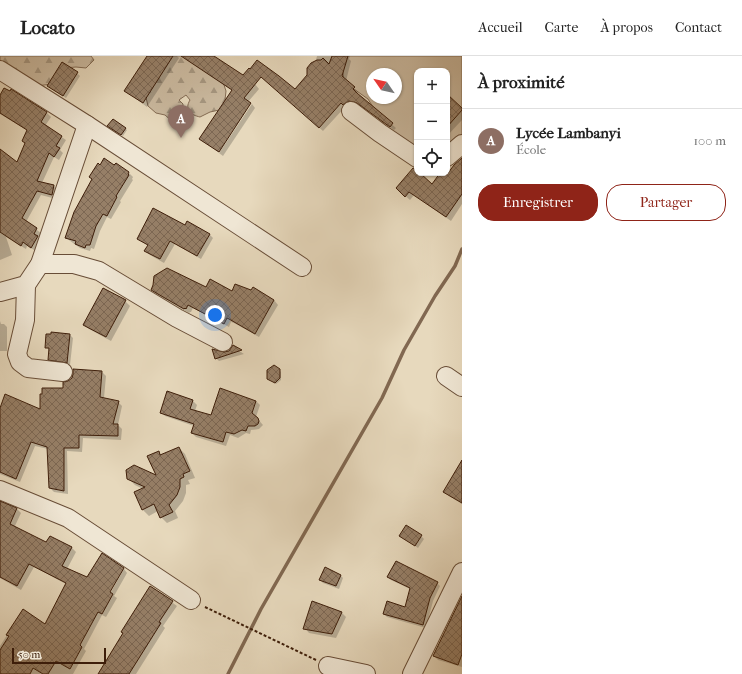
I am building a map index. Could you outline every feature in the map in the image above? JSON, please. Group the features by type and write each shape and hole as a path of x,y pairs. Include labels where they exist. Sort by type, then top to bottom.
{"street":[{"path":"0,70 87,125 302,267"},
{"path":"351,111 414,156"},
{"path":"63,372 28,368 20,362 17,354 25,320 26,285 40,264 87,125"},
{"path":"450,154 462,144"},
{"path":"40,264 74,264 100,271 177,318 223,342"},
{"path":"0,292 26,285"},
{"path":"446,376 462,387"},
{"path":"0,490 68,518 191,600"},
{"path":"412,674 462,572"},
{"path":"328,666 366,674"}],"path":[{"path":"191,600 328,666"}],"green space":[{"path":"0,56 91,56 94,60 86,68 64,68 52,84 36,86 0,64"},
{"path":"168,56 187,56 222,79 226,91 224,109 210,112 200,117 197,116 189,112 188,104 190,100 186,95 179,100 183,104 182,112 173,122 165,115 156,113 148,106 145,93"},
{"path":"344,56 462,56 462,136 450,146 450,68 414,68 414,149 392,138 371,104 402,104 402,68 366,68 366,98 344,82 342,66"}],"building":[{"path":"147,56 173,56 143,103 124,91"},
{"path":"181,56 214,56 243,75 257,60 295,89 307,75 307,68 311,63 323,58 329,64 332,56 348,56 342,76 355,87 353,89 366,100 366,104 370,104 393,123 390,127 357,103 349,101 343,105 341,103 319,128 261,77 244,98 251,103 219,152 199,139 232,90"},
{"path":"62,62 78,72 63,96 47,86"},
{"path":"4,88 10,91 11,89 47,112 41,122 62,136 56,146 60,148 54,157 49,153 37,181 54,185 52,195 37,191 22,218 37,228 34,234 38,236 31,248 23,242 21,246 0,232 0,149 17,162 25,143 22,141 27,130 0,113 0,95"},
{"path":"450,97 462,108 462,110 450,124"},
{"path":"113,119 126,128 121,135 107,126"},
{"path":"104,158 114,165 116,163 129,172 129,175 116,196 117,197 107,216 103,214 96,226 90,245 86,245 85,248 75,244 76,241 65,238 74,212 92,179 89,177 98,163 100,165"},
{"path":"462,158 462,194 446,217 409,192 405,197 396,188 413,168 414,176 423,176 432,184 438,176 450,176 450,170"},
{"path":"153,208 185,225 187,221 210,234 197,256 170,241 160,259 144,251 148,245 137,239"},
{"path":"167,268 206,287 210,279 232,291 235,284 251,290 253,287 274,300 255,334 227,318 224,324 188,305 186,309 184,309 151,290 154,276"},
{"path":"103,288 126,300 106,337 83,325"},
{"path":"51,332 70,334 67,363 48,360 49,348 45,348 46,334 51,334"},
{"path":"233,345 242,350 215,359 212,349 224,352 229,351"},
{"path":"274,365 280,369 280,378 275,383 267,379 267,370"},
{"path":"73,369 102,371 100,397 119,401 113,424 118,424 118,436 79,435 79,448 64,448 64,491 49,488 47,447 31,442 16,479 0,472 0,408 5,394 40,409 40,394 42,394 42,388 63,388 63,382 72,378"},
{"path":"220,388 256,401 252,413 258,418 258,424 255,426 248,426 246,431 242,430 234,434 226,432 223,442 191,433 194,424 160,413 167,391 193,400 190,409 211,415"},
{"path":"179,447 190,471 183,474 184,477 180,479 180,487 177,495 169,505 173,512 160,518 154,504 142,510 134,492 145,487 127,479 126,470 134,465 156,475 147,456 159,451 160,455"},
{"path":"462,460 462,503 443,492"},
{"path":"0,501 17,508 10,524 46,542 50,536 72,547 62,566 87,577 102,553 124,568 110,592 113,594 102,614 98,612 80,645 82,647 70,669 56,661 48,674 43,674 33,668 30,674 0,674 0,650 9,636 6,635 23,609 45,624 66,583 29,564 17,586 0,577"},
{"path":"406,525 422,535 415,546 399,536"},
{"path":"396,561 438,582 430,598 423,625 383,614 387,601 405,607 410,588 387,577"},
{"path":"325,567 341,575 336,586 319,580"},
{"path":"150,586 173,601 159,622 161,623 129,674 98,674 123,633 121,632"},
{"path":"462,596 462,654 458,665 433,656"},
{"path":"312,601 342,612 332,634 303,629"}],"waterway":[{"path":"228,674 261,609 382,398 404,350 435,296 455,266 462,249"}],"place":[{"name":"Lycée Lambanyi","path":"181,138"}]}
